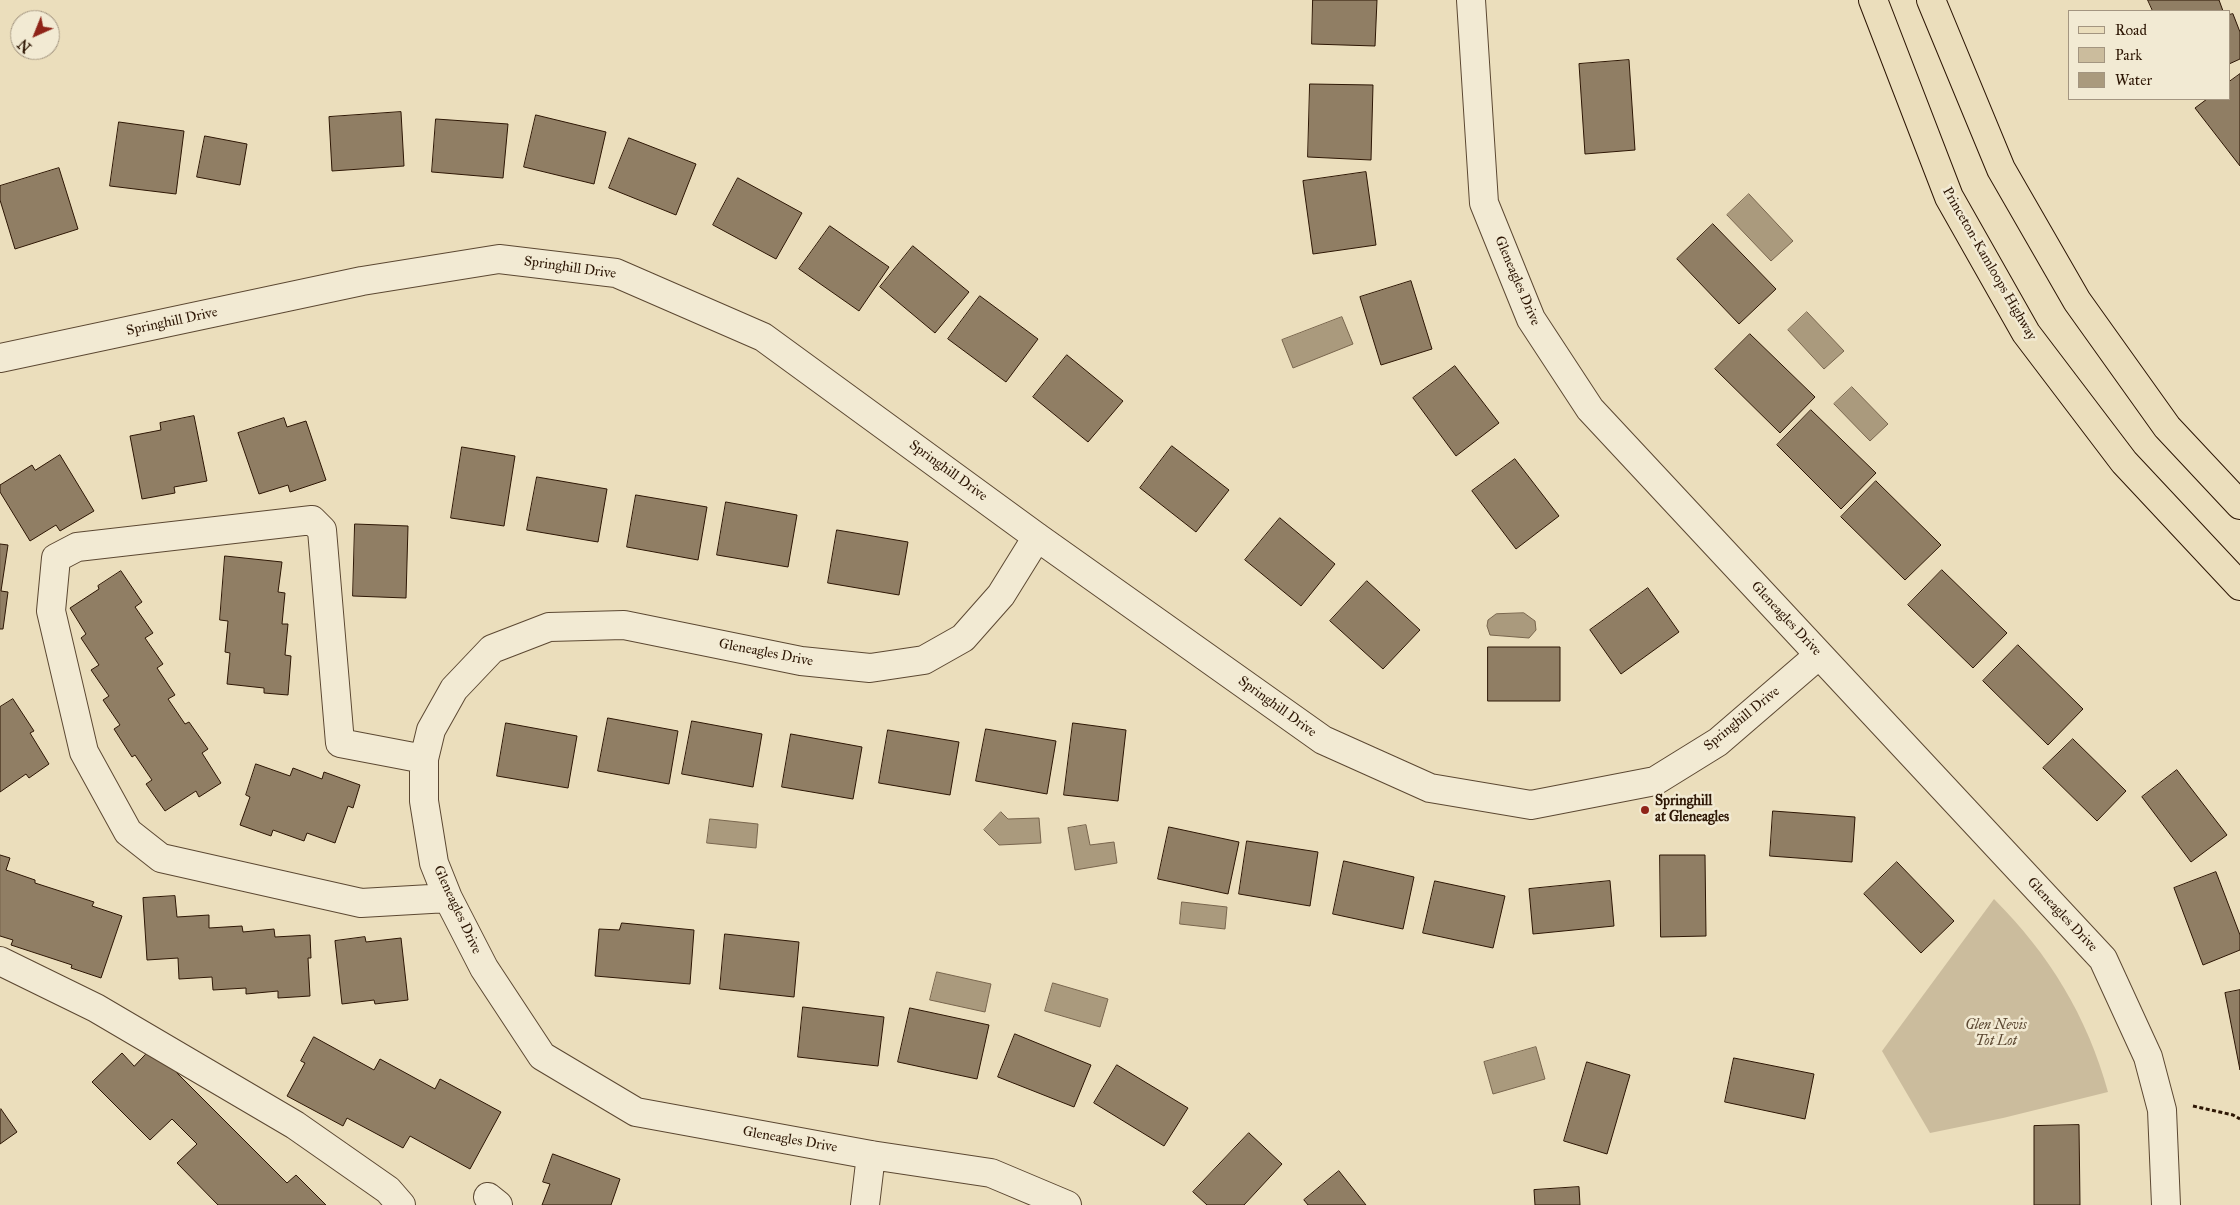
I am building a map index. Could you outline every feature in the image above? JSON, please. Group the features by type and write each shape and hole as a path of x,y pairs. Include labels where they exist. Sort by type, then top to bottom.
{"main road":[{"name":"Princeton-Kamloops Highway","path":"1873,0 1949,198 2026,333 2124,462 2240,586"},
{"path":"1931,0 2001,169 2077,301 2167,427 2240,505"}],"street":[{"name":"Gleneagles Drive","path":"1471,0 1484,203 1531,319 1590,408 2103,959 2148,1057 2162,1110 2166,1205"},
{"name":"Springhill Drive","path":"0,358 362,281 499,259 616,273 763,336 1037,537 1323,740 1430,788 1531,805 1655,781 1718,742 1820,655"},
{"path":"424,759 340,743 322,530 312,520 77,547 56,558 51,611 84,752 128,832 161,858 361,903 448,898"},
{"name":"Gleneagles Drive","path":"1037,537 1001,595 963,638 924,660 870,668 801,661 624,625 549,627 492,649 454,689 431,730 424,759 424,801 434,863 448,898 484,968 542,1056 636,1112 871,1155 991,1173 1067,1205"},
{"path":"0,961 96,1008 295,1125 388,1190 401,1205"},
{"path":"865,1205 871,1155"}],"path":[{"path":"2188,1104 2233,1114 2240,1119"}],"green space":[{"name":"Glen Nevis Tot Lot","path":"1994,899 2032,942 2064,988 2089,1038 2108,1092 2003,1118 1930,1133 1882,1051"}],"water":[{"path":"1749,194 1793,241 1771,261 1727,215"},
{"path":"1807,312 1844,351 1824,369 1788,330"},
{"path":"1342,317 1353,344 1293,368 1282,340"},
{"path":"1852,387 1888,424 1870,441 1834,404"},
{"path":"1524,613 1535,621 1536,630 1529,638 1490,635 1487,626 1488,620 1496,614"},
{"path":"1001,812 1008,819 1039,818 1041,843 999,845 984,830"},
{"path":"710,819 758,824 756,848 707,843"},
{"path":"1086,825 1090,845 1114,842 1117,863 1075,870 1068,828"},
{"path":"1182,902 1227,907 1225,929 1180,924"},
{"path":"937,972 991,984 985,1012 930,1000"},
{"path":"1053,983 1108,999 1100,1027 1045,1011"},
{"path":"1536,1047 1545,1079 1493,1094 1484,1062"}],"building":[{"path":"1313,0 1377,0 1375,46 1312,44"},
{"path":"2148,0 2219,0 2223,10 2153,10"},
{"path":"2233,14 2240,32 2240,59 2230,64 2230,15"},
{"path":"1629,60 1635,150 1585,154 1579,64"},
{"path":"2240,74 2240,166 2195,108 2206,100 2230,100 2230,81"},
{"path":"1310,84 1373,85 1371,160 1308,157"},
{"path":"401,112 404,166 332,171 329,117"},
{"path":"536,115 606,132 594,184 524,167"},
{"path":"436,119 508,124 503,178 432,172"},
{"path":"119,122 184,131 176,194 110,186"},
{"path":"205,136 247,144 240,185 197,177"},
{"path":"629,138 696,164 676,215 609,188"},
{"path":"59,168 78,229 15,249 0,200 0,186"},
{"path":"1366,172 1376,245 1313,254 1303,181"},
{"path":"738,178 802,213 776,259 713,225"},
{"path":"1713,224 1776,289 1739,324 1677,259"},
{"path":"830,226 889,267 859,311 799,269"},
{"path":"913,246 969,292 935,333 880,287"},
{"path":"1411,281 1432,349 1381,365 1360,297"},
{"path":"980,296 1038,339 1006,382 948,339"},
{"path":"1750,334 1815,397 1780,433 1715,369"},
{"path":"1067,355 1123,401 1088,442 1033,397"},
{"path":"1455,366 1499,423 1456,456 1413,398"},
{"path":"1811,410 1876,473 1841,509 1777,445"},
{"path":"194,416 207,481 174,487 175,493 142,499 130,436 161,430 160,423"},
{"path":"284,418 287,427 306,421 326,480 290,492 288,485 259,494 238,433"},
{"path":"1172,446 1229,490 1196,532 1140,488"},
{"path":"462,447 515,456 504,526 451,518"},
{"path":"60,455 94,511 60,531 56,525 30,541 0,492 0,485 32,465 35,470"},
{"path":"1515,459 1559,516 1516,549 1472,491"},
{"path":"537,477 607,489 598,542 527,530"},
{"path":"1876,481 1941,545 1905,580 1841,517"},
{"path":"636,495 707,507 698,560 627,547"},
{"path":"726,502 797,515 788,567 717,555"},
{"path":"1280,518 1335,564 1301,606 1245,560"},
{"path":"355,524 408,526 406,598 353,596"},
{"path":"837,530 908,542 899,595 828,583"},
{"path":"0,544 8,545 1,591 8,592 3,629 0,629"},
{"path":"225,556 282,562 278,592 285,593 282,624 288,624 285,655 291,656 288,695 264,693 264,688 227,684 230,653 225,652 228,621 220,620"},
{"path":"1942,570 2007,633 1973,668 1908,605"},
{"path":"121,571 142,602 135,607 153,633 145,638 163,664 157,668 175,695 168,699 185,724 189,722 208,749 202,753 221,783 199,797 196,791 165,811 146,784 152,780 135,755 132,757 114,729 120,725 103,700 109,696 91,670 99,665 81,638 86,634 70,608 99,589 98,586"},
{"path":"1367,581 1420,630 1383,669 1330,621"},
{"path":"1648,588 1679,632 1621,674 1590,630"},
{"path":"2018,645 2083,709 2048,745 1983,681"},
{"path":"1488,647 1560,647 1560,701 1488,701"},
{"path":"13,699 34,731 30,733 49,764 29,778 26,774 0,792 0,707"},
{"path":"608,718 678,731 669,784 598,771"},
{"path":"692,721 762,734 753,787 682,774"},
{"path":"506,723 577,736 568,788 497,776"},
{"path":"1073,723 1126,730 1118,801 1064,795"},
{"path":"986,729 1056,741 1047,794 976,781"},
{"path":"888,730 959,742 950,795 879,783"},
{"path":"791,734 862,747 853,799 782,787"},
{"path":"2073,739 2126,791 2097,821 2043,768"},
{"path":"256,764 290,776 293,768 322,779 324,772 360,785 353,808 348,806 335,843 307,833 304,841 273,830 271,836 240,825 250,797 246,795"},
{"path":"2177,770 2227,835 2191,862 2142,797"},
{"path":"1773,811 1855,817 1852,862 1770,856"},
{"path":"1169,827 1239,842 1228,894 1158,879"},
{"path":"1247,841 1318,852 1310,906 1239,894"},
{"path":"0,855 10,858 6,870 35,880 35,883 94,902 92,906 122,916 101,978 71,968 72,965 11,945 13,940 0,936"},
{"path":"1660,855 1705,855 1706,936 1661,937"},
{"path":"1344,861 1414,877 1403,929 1333,914"},
{"path":"1897,862 1954,921 1921,953 1864,894"},
{"path":"2216,872 2240,935 2240,950 2203,965 2174,888"},
{"path":"1435,881 1505,896 1493,948 1423,933"},
{"path":"1610,881 1614,926 1533,934 1529,889"},
{"path":"175,896 177,917 209,915 209,928 242,926 243,932 274,929 275,937 310,935 311,958 308,958 310,996 278,998 278,991 246,994 246,988 213,990 212,977 179,979 178,958 147,960 143,898"},
{"path":"622,923 694,930 690,984 595,976 599,929 619,930"},
{"path":"725,934 799,942 794,997 720,989"},
{"path":"365,937 366,942 401,938 408,1000 375,1004 374,1000 342,1004 335,941"},
{"path":"2240,990 2240,1070 2225,993"},
{"path":"803,1007 884,1017 878,1066 798,1057"},
{"path":"910,1008 989,1025 977,1079 898,1062"},
{"path":"1015,1034 1091,1065 1074,1107 998,1077"},
{"path":"314,1037 374,1070 380,1059 435,1089 440,1079 501,1112 470,1169 410,1136 403,1148 347,1118 343,1126 287,1096 305,1063 301,1061"},
{"path":"152,1048 287,1183 296,1175 326,1205 218,1205 177,1163 197,1144 172,1119 150,1140 92,1082 122,1053 134,1066"},
{"path":"1734,1058 1814,1074 1805,1119 1725,1102"},
{"path":"1587,1062 1630,1075 1607,1154 1564,1141"},
{"path":"1117,1065 1188,1108 1164,1146 1094,1103"},
{"path":"0,1110 17,1132 0,1144"},
{"path":"2079,1125 2080,1205 2034,1205 2034,1126"},
{"path":"1249,1133 1282,1164 1244,1205 1207,1205 1193,1192"},
{"path":"553,1154 620,1179 611,1205 542,1205 550,1184 543,1182"},
{"path":"1339,1171 1366,1205 1308,1205 1304,1200"},
{"path":"1579,1187 1580,1205 1535,1205 1534,1190"}],"place":[{"name":"Springhill at Gleneagles","path":"1645,810"}]}
